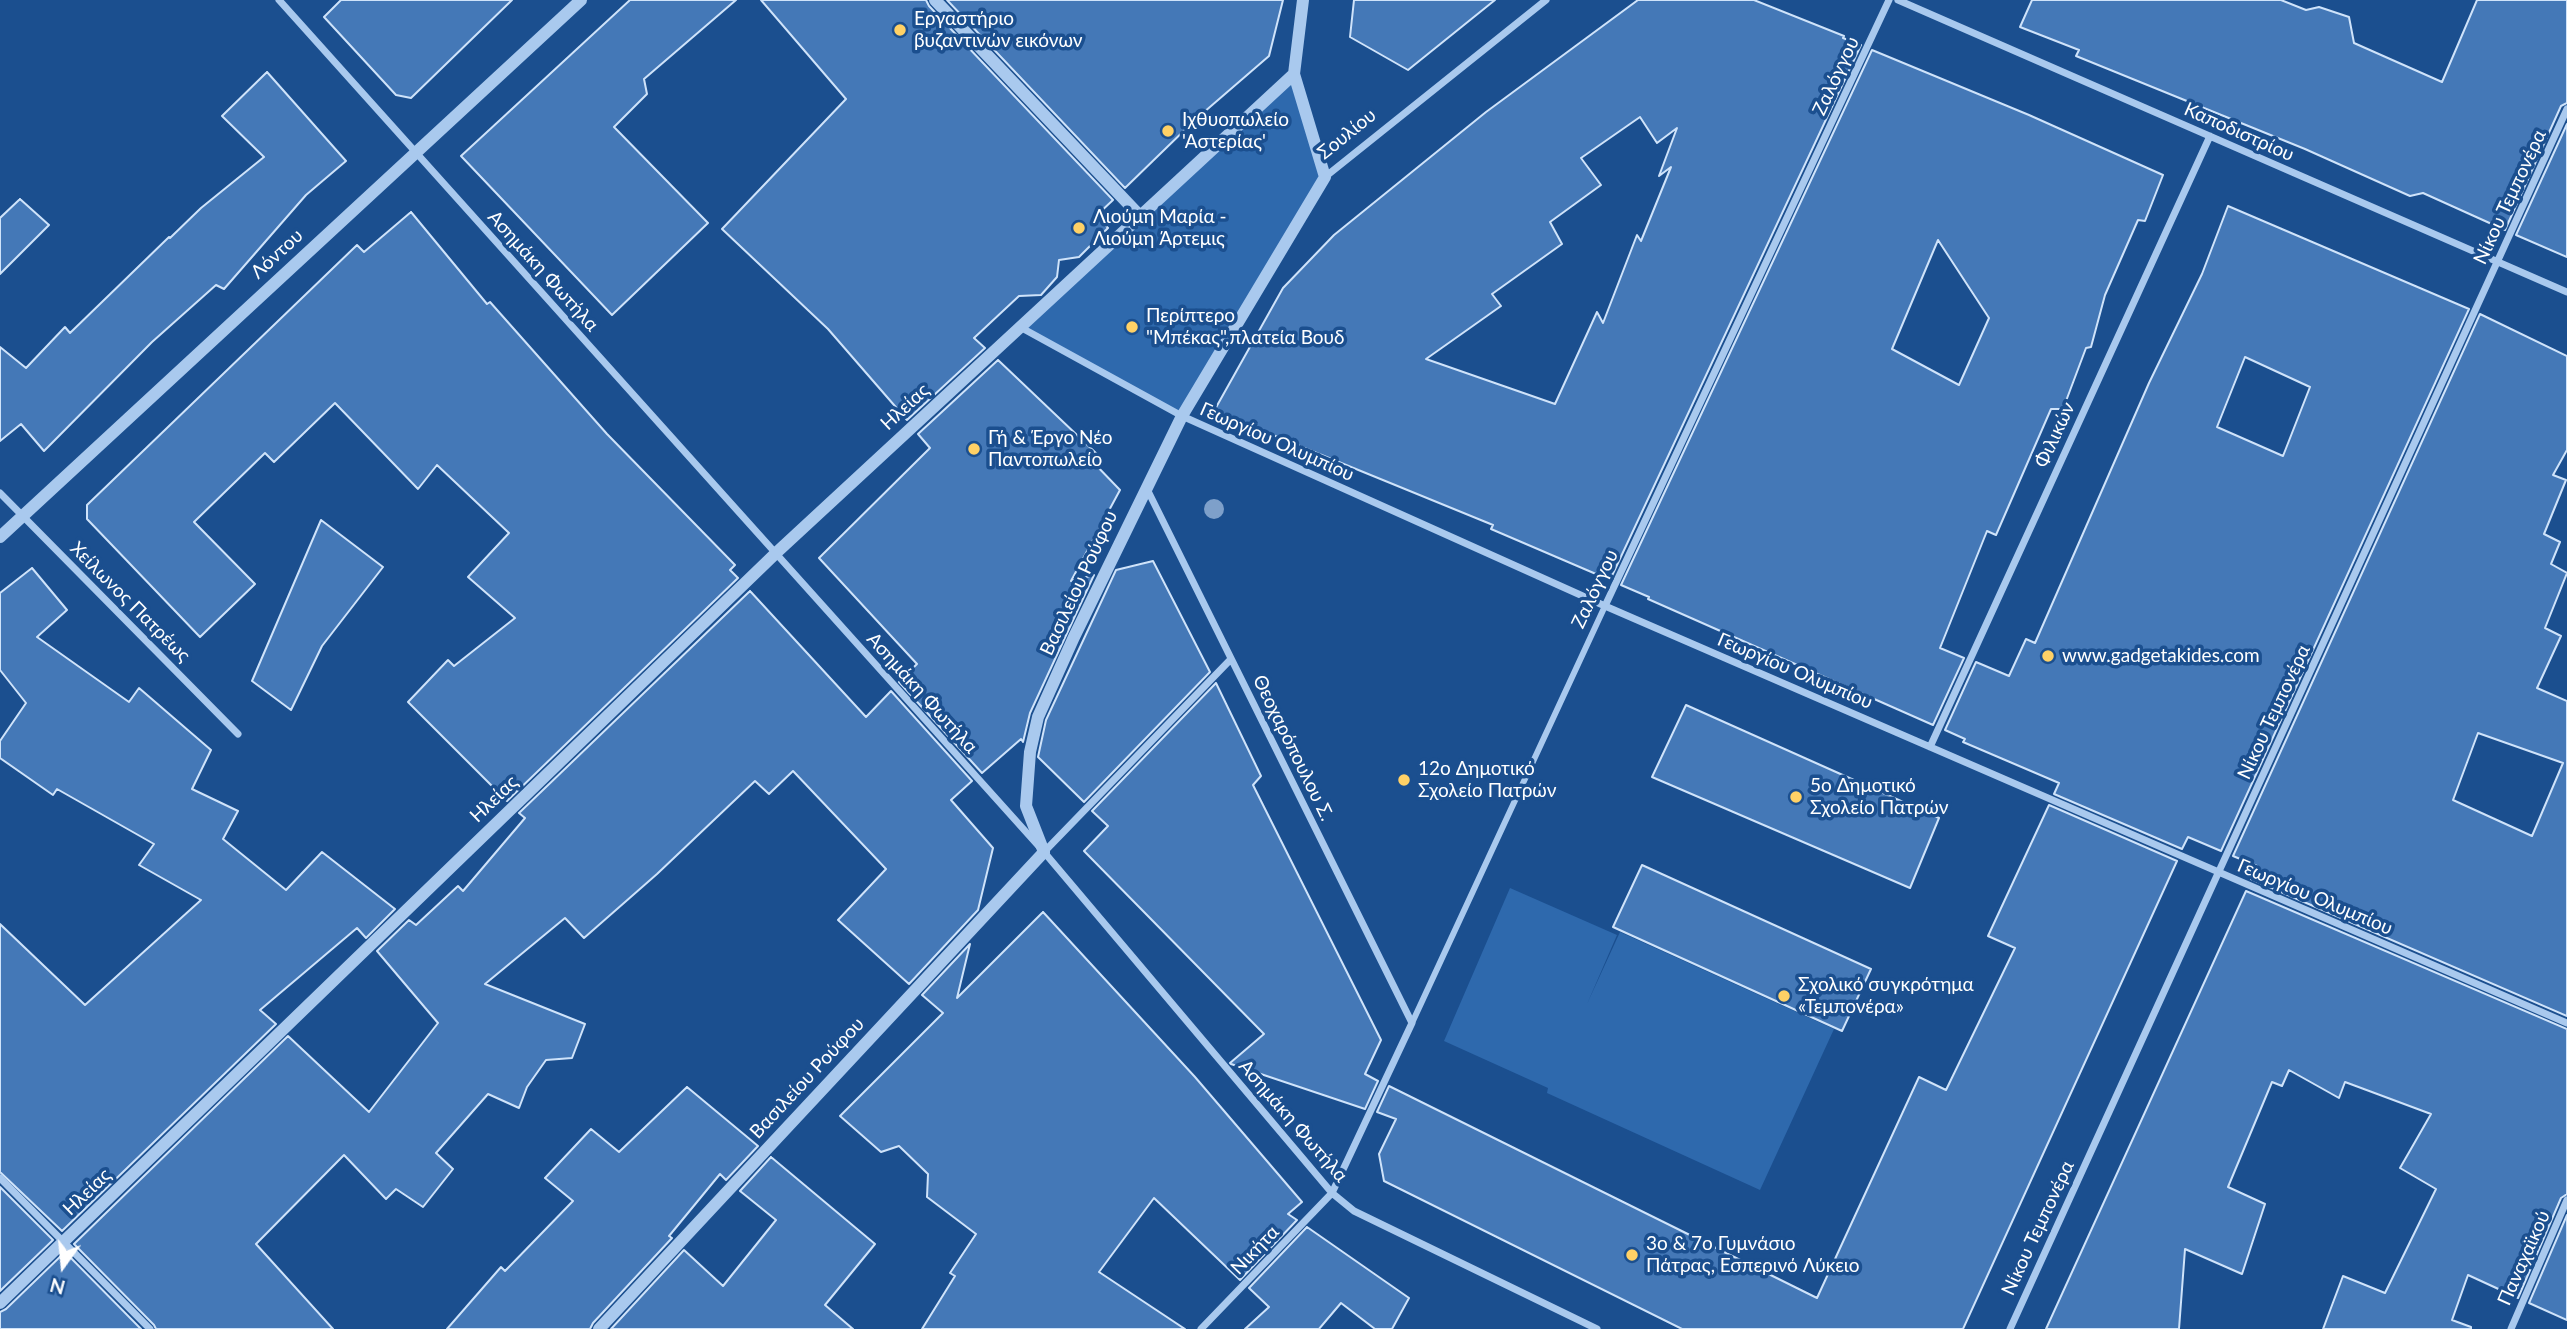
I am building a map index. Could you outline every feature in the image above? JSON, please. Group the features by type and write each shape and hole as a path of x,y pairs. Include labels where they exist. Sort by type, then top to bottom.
{"street":[{"name":"Ασημάκη Φωτήλα","path":"279,0 1044,852 1332,1193 1354,1211 1597,1329"},
{"name":"Λόντου","path":"0,537 581,0"},
{"path":"935,0 1139,215"},
{"path":"1303,0 1294,74 1325,177"},
{"name":"Σουλίου","path":"1182,416 1325,177 1546,0"},
{"name":"Ζαλόγγου","path":"1332,1193 1889,0"},
{"name":"Καποδιστρίου","path":"1898,0 2567,292"},
{"name":"Ηλείας","path":"0,1303 776,553 1294,74"},
{"name":"Νίκου Τεμπονέρα","path":"2010,1329 2567,109"},
{"name":"Φιλικών","path":"1930,747 2210,136"},
{"name":"Γεωργίου Ολυμπίου","path":"1020,327 1182,416 1605,606 2567,1023"},
{"name":"Βασιλείου Ρούφου","path":"1044,852 1026,806 1028,771 1038,717 1182,416"},
{"name":"Θεοχαρόπουλου Σ.","path":"1146,487 1412,1023"},
{"name":"Χείλωνος Πατρέως","path":"0,493 237,734"},
{"name":"Βασιλείου Ρούφου","path":"599,1329 1044,852 1231,659"},
{"path":"0,1178 150,1329"},
{"name":"Νικήτα","path":"1200,1329 1332,1193"},
{"name":"Παναχαϊκού","path":"2511,1329 2567,1200"}],"shaded area":[{"path":"1294,74 1325,177 1182,416 1020,327"},
{"path":"1510,888 1617,935 1587,1004 1620,932 1834,1029 1760,1190 1547,1093 1548,1088 1444,1041"}],"building":[{"path":"341,0 512,0 411,98 396,95 324,17"},
{"path":"630,0 736,0 644,79 647,94 614,127 708,223 612,315 461,156"},
{"path":"761,0 926,0 1113,200 1097,215 1108,228 1079,257 1059,260 1057,277 1041,295 1019,296 974,338 985,348 907,420 828,329 722,229 846,99"},
{"path":"947,0 1283,0 1269,56 1196,119 1125,188"},
{"path":"1354,0 1495,0 1408,70 1350,37"},
{"path":"1638,0 1754,0 1861,45 1610,580 1491,529 1493,525 1214,411 1283,288 1334,235 1486,112","holes":["1640,117 1657,143 1677,128 1659,176 1671,167 1641,241 1637,235 1603,323 1597,312 1555,404 1426,359 1501,306 1492,294 1562,244 1550,222 1601,185 1581,158"]},
{"path":"2032,0 2281,0 2306,10 2319,7 2349,17 2354,43 2442,82 2477,0 2567,0 2567,103 2561,106 2505,230 2423,193 2410,196 2305,149 2076,56 2079,50 2020,27"},
{"path":"1872,50 2029,115 2163,175 2145,221 2138,220 2105,295 2091,347 2086,348 2063,409 2051,409 1996,535 1987,531 1940,648 1964,658 1933,725 1621,585","holes":["1938,240 1989,318 1959,385 1892,349"]},
{"path":"267,72 346,161 306,195 224,289 216,285 152,342 44,451 21,424 0,441 0,347 26,368 65,327 70,333 169,237 264,157 222,116"},
{"path":"2567,124 2567,257 2516,235"},
{"path":"20,199 49,225 0,274 0,218"},
{"path":"2228,206 2469,309 2221,851 2188,837 2182,849 2054,794 2059,783 1963,742 1965,739 1945,730 1976,662 2009,676 2026,639 2035,643 2149,383 2202,274","holes":["2245,357 2310,387 2283,456 2217,427"]},
{"path":"411,212 487,304 490,302 607,434 735,565 730,570 738,578 507,801 408,702 448,660 454,666 515,618 468,577 509,533 437,465 418,489 335,403 274,462 265,453 194,522 255,584 200,637 87,519 87,505 357,245 364,252"},
{"path":"2480,314 2567,356 2567,450 2553,475 2566,480 2544,534 2560,542 2551,564 2567,573 2545,628 2561,636 2537,688 2567,701 2567,1016 2251,879 2257,866 2233,856","holes":["2478,733 2563,763 2532,836 2453,800"]},
{"path":"998,360 1098,455 1092,461 1120,490 1071,581 1094,575 1030,713 1023,742 1021,739 982,773 899,682 917,664 819,558 930,448 918,434"},
{"path":"321,520 383,567 322,646 291,710 252,681"},
{"path":"1153,561 1210,672 1084,802 1038,757 1046,720 1116,570"},
{"path":"32,568 67,610 37,637 129,702 139,688 211,750 192,789 238,811 223,839 286,890 322,852 395,909 366,938 357,928 260,1010 276,1024 62,1231 0,1172 0,924 85,1005 201,900 139,865 154,844 57,789 53,795 0,758 0,741 26,703 0,670 0,593"},
{"path":"750,591 866,717 891,691 972,781 951,800 993,848 978,910 909,984 838,920 886,869 793,771 769,794 755,781 657,874 584,938 565,918 485,984 585,1024 572,1058 546,1060 527,1087 519,1108 488,1094 436,1153 453,1169 423,1207 396,1189 386,1199 344,1155 256,1244 333,1329 156,1329 74,1244 288,1036 369,1112 438,1023 377,951 409,920 416,925 458,886 463,891 525,818 519,813"},
{"path":"1216,683 1261,776 1253,785 1381,1040 1365,1074 1378,1081 1365,1109 1231,1064 1264,1034 1084,851 1108,826 1092,811"},
{"name":"5ο Δημοτικό Σχολείο Πατρών","path":"1686,705 1939,818 1910,888 1652,777"},
{"path":"2049,805 2177,861 1963,1329 1682,1329 1384,1181 1379,1154 1396,1119 1377,1112 1389,1086 1817,1298 1919,1077 1946,1090 2015,948 1988,936"},
{"path":"1642,865 1871,969 1842,1031 1613,927"},
{"path":"2246,891 2567,1029 2567,1194 2561,1198 2518,1298 2468,1275 2452,1320 2471,1329 2323,1329 2343,1276 2385,1293 2436,1189 2400,1168 2431,1114 2345,1082 2339,1098 2289,1070 2282,1086 2272,1082 2228,1187 2265,1204 2242,1274 2185,1249 2179,1329 2046,1329"},
{"path":"1043,912 1195,1077 1302,1202 1288,1214 1297,1220 1240,1280 1154,1198 1099,1272 1185,1329 922,1329 955,1276 950,1273 976,1234 927,1197 928,1174 899,1146 881,1152 840,1116 943,1013 922,995 970,944 957,998"},
{"path":"687,1087 758,1146 726,1180 720,1174 669,1236 672,1238 590,1329 447,1329 501,1267 505,1271 573,1201 545,1178 591,1129 619,1152"},
{"path":"771,1157 875,1244 825,1305 853,1329 611,1329 684,1250 723,1286 776,1220 740,1191"},
{"path":"0,1187 53,1240 0,1291"},
{"path":"2567,1215 2567,1320 2529,1303"},
{"path":"1307,1227 1409,1298 1392,1329 1375,1329 1341,1303 1319,1329 1245,1329 1269,1307 1249,1288"},
{"path":"65,1252 141,1329 0,1329 0,1312"}],"place":[{"name":"Εργαστήριο βυζαντινών εικόνων","path":"900,30"},
{"name":"Ιχθυοπωλείο 'Αστερίας'","path":"1168,131"},
{"name":"Λιούμη Μαρία - Λιούμη Άρτεμις","path":"1079,228"},
{"name":"Περίπτερο \"Μπέκας\",πλατεία Βουδ","path":"1132,327"},
{"name":"Γή & Έργο Νέο Παντοπωλείο","path":"974,449"},
{"name":"www.gadgetakides.com","path":"2048,656"},
{"name":"12ο Δημοτικό Σχολείο Πατρών","path":"1404,780"},
{"name":"5ο Δημοτικό Σχολείο Πατρών","path":"1796,797"},
{"name":"Σχολικό συγκρότημα «Τεμπονέρα»","path":"1784,996"},
{"name":"3ο & 7ο Γυμνάσιο Πάτρας, Εσπερινό Λύκειο","path":"1632,1255"}]}
